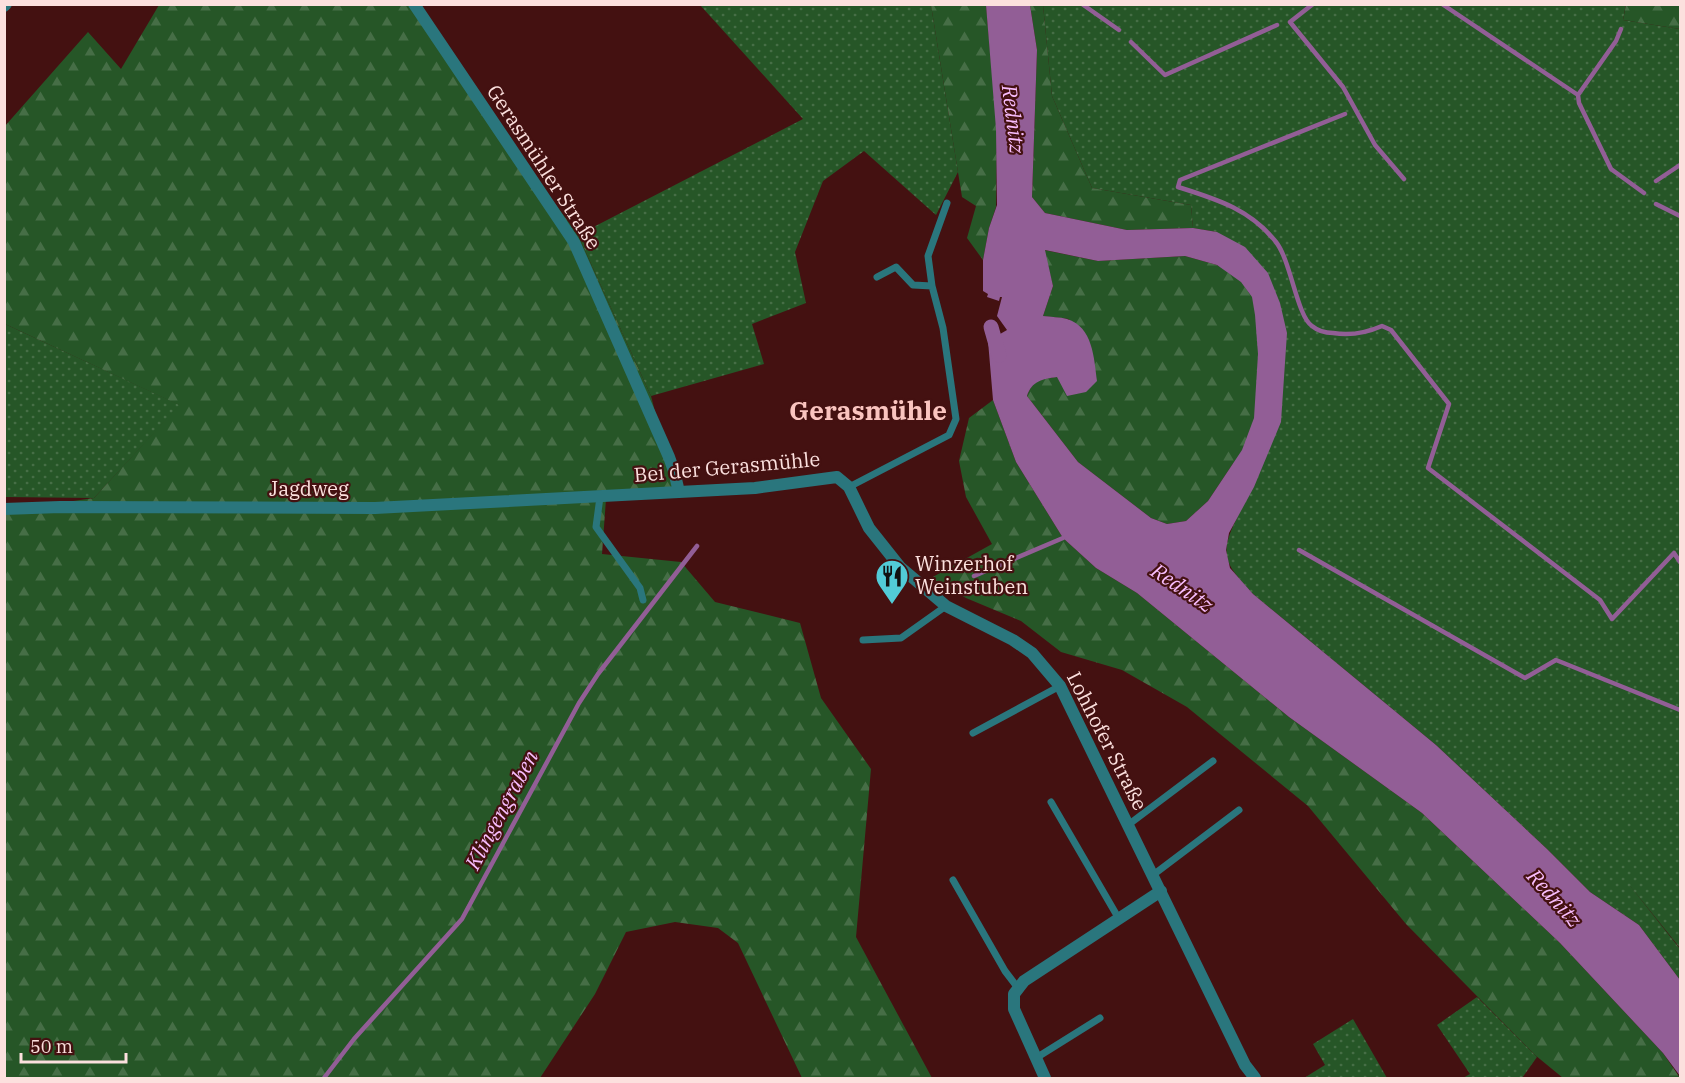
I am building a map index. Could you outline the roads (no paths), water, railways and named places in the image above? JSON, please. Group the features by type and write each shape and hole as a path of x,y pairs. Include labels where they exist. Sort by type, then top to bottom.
{"street":[{"name":"Gerasmühler Straße","path":"414,4 574,242 669,457 679,492"},
{"name":"Bei der Gerasmühle","path":"614,496 755,488 837,477 849,487"},
{"name":"Lohhofer Straße","path":"849,487 869,528 900,567 946,606 1014,640 1032,653 1060,686 1245,1065 1255,1078"},
{"name":"Jagdweg","path":"4,509 60,507 357,509 614,496"},
{"path":"1045,1078 1014,1009 1014,994 1024,981 1161,891"}],"lane":[{"path":"849,487 949,435 956,419 943,328 932,286 928,255 947,203"},
{"path":"877,277 896,267 913,285 932,286"},
{"path":"600,497 596,527 640,588 643,600"},
{"path":"863,640 901,638 946,606"},
{"path":"974,733 1060,686"},
{"path":"1128,825 1213,761"},
{"path":"1051,802 1119,919"},
{"path":"1153,875 1239,810"},
{"path":"953,880 1005,971 1018,988"},
{"path":"1036,1058 1100,1018"}],"water":[{"name":"Rednitz","path":"986,5 1030,5 1037,50 1032,197 1045,213 1127,230 1193,228 1217,232 1245,247 1268,273 1280,303 1287,333 1281,422 1254,487 1229,533 1226,550 1230,568 1253,594 1436,745 1590,892 1639,925 1680,980 1680,1076 1663,1053 1560,943 1422,813 1289,717 1137,593 1096,568 1063,538 1016,462 993,400 988,341 1007,330 997,316 1002,297 999,301 987,297 988,294 983,291 983,260 989,228 997,205 996,129","holes":["1045,250 1098,261 1185,256 1217,265 1241,282 1252,297 1258,354 1254,418 1242,450 1208,501 1186,521 1167,524 1151,518 1078,462 1027,396 1035,384 1047,379 1057,377 1067,396 1086,392 1097,381 1091,344 1082,329 1067,319 1043,316 1053,286"]}],"waterway":[{"path":"1082,4 1119,30"},
{"path":"1313,4 1290,22 1343,87 1375,145 1404,179"},
{"path":"1442,4 1578,95 1579,103 1611,169 1644,193"},
{"path":"1131,42 1165,75 1277,25"},
{"path":"1578,95 1616,41 1621,29"},
{"path":"1345,114 1180,180 1178,187 1232,207 1244,213 1266,231 1281,251 1302,311 1314,328 1325,332 1346,334 1364,332 1382,326 1391,330 1449,404 1428,468 1600,600 1612,619 1674,553 1680,562"},
{"path":"1656,181 1680,165"},
{"path":"1656,204 1680,216"},
{"path":"991,327 999,355"},
{"path":"974,576 1063,538"},
{"name":"Klingengraben","path":"324,1078 354,1039 462,919 579,703 598,674 697,546"},
{"path":"1299,550 1525,678 1556,660 1680,710"}],"place":[{"name":"Winzerhof Weinstuben","path":"892,605"}],"district":[{"name":"Gerasmühle","path":"868,411"}]}
